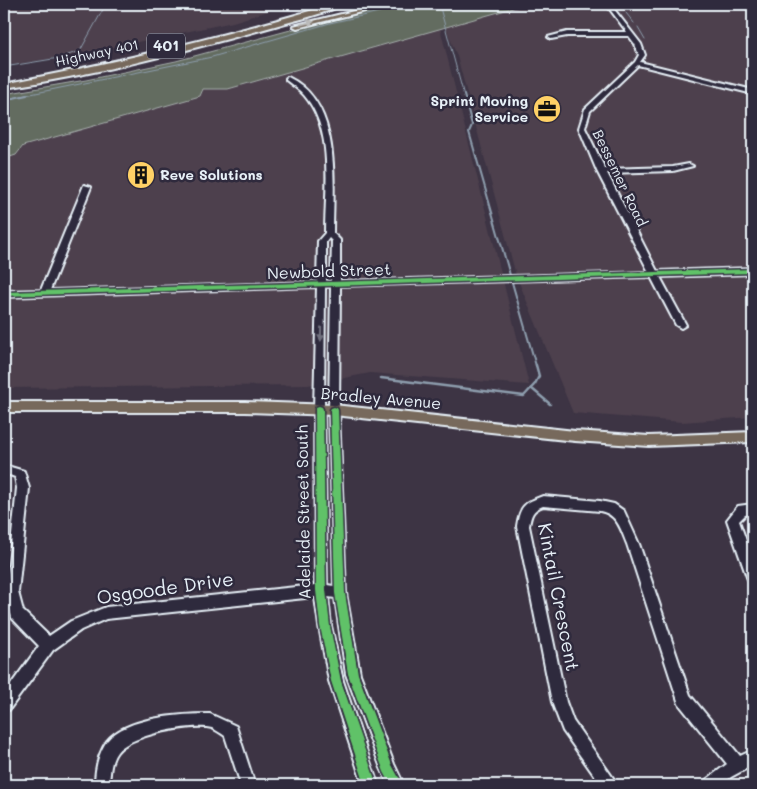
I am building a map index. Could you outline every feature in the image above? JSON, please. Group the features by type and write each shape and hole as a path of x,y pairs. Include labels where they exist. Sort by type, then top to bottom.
{"highway":[{"name":"Highway 401","path":"4,78 76,66 160,48 247,27 326,4"},
{"name":"Highway 401","path":"4,86 71,74 236,35 340,4"},
{"path":"71,74 179,54 390,4"},
{"path":"160,48 276,14"}],"main road":[{"name":"Bradley Avenue","path":"4,407 319,409 575,436 649,441 753,437"}],"street":[{"path":"608,4 642,50 642,55 637,63 753,92"},
{"path":"551,37 567,34 630,34"},
{"name":"Bessemer Road","path":"637,63 590,105 583,119 584,134 601,171 681,325"},
{"name":"Adelaide Street South","path":"288,79 309,98 323,123 328,140 329,234 322,241 319,409 321,590 324,626 336,681 371,785"},
{"path":"601,171 673,169 689,166"},
{"path":"44,293 87,187"},
{"name":"Adelaide Street South","path":"329,234 336,240 334,410 340,593 353,674 388,768 397,785"},
{"name":"Newbold Street","path":"4,294 322,286 753,271"},
{"path":"4,469 20,474 23,488 12,592 17,614 48,645"},
{"name":"Kintail Crescent","path":"610,785 568,726 559,702 523,526 525,513 531,504 543,501 600,506 610,508 620,516 633,544 684,699 738,766"},
{"path":"753,509 742,510 733,520 753,577"},
{"name":"Osgoode Drive","path":"4,704 48,645 76,625 106,612 321,590 340,593"},
{"path":"102,785 103,766 108,752 116,741 128,734 173,724 212,721 231,731 248,785"},
{"path":"711,785 726,772 753,757"}],"shaded area":[{"path":"4,4 291,4 233,22 76,55 4,66"},
{"path":"527,4 753,4 753,417 682,422 573,413 516,275 457,56 445,26"},
{"path":"440,28 529,385 370,373 308,385 4,388 4,159 16,155 23,146 202,89 228,89"}],"green space":[{"path":"403,4 527,4 228,89 203,89 200,96 23,146 16,155 4,159 4,94 86,80 176,61 309,25"}],"waterway":[{"path":"4,67 59,58 80,51 106,4"},
{"path":"21,96 212,57 330,23 415,4"},
{"path":"439,4 464,96"},
{"path":"618,4 623,9"},
{"path":"626,13 634,23"},
{"path":"638,28 645,40"},
{"path":"4,100 27,95"},
{"path":"464,95 472,125 469,132 536,366"},
{"path":"531,388 539,376 536,365"},
{"path":"381,378 524,396 531,388"},
{"path":"531,388 550,404"}],"cycle path":[{"path":"4,294 753,271"},
{"path":"319,409 321,590 325,626 336,681 371,785"},
{"path":"334,410 340,593 353,674 388,768 397,785"}],"place":[{"name":"Sprint Moving Service","path":"547,109"},
{"name":"Reve Solutions","path":"141,175"}]}
